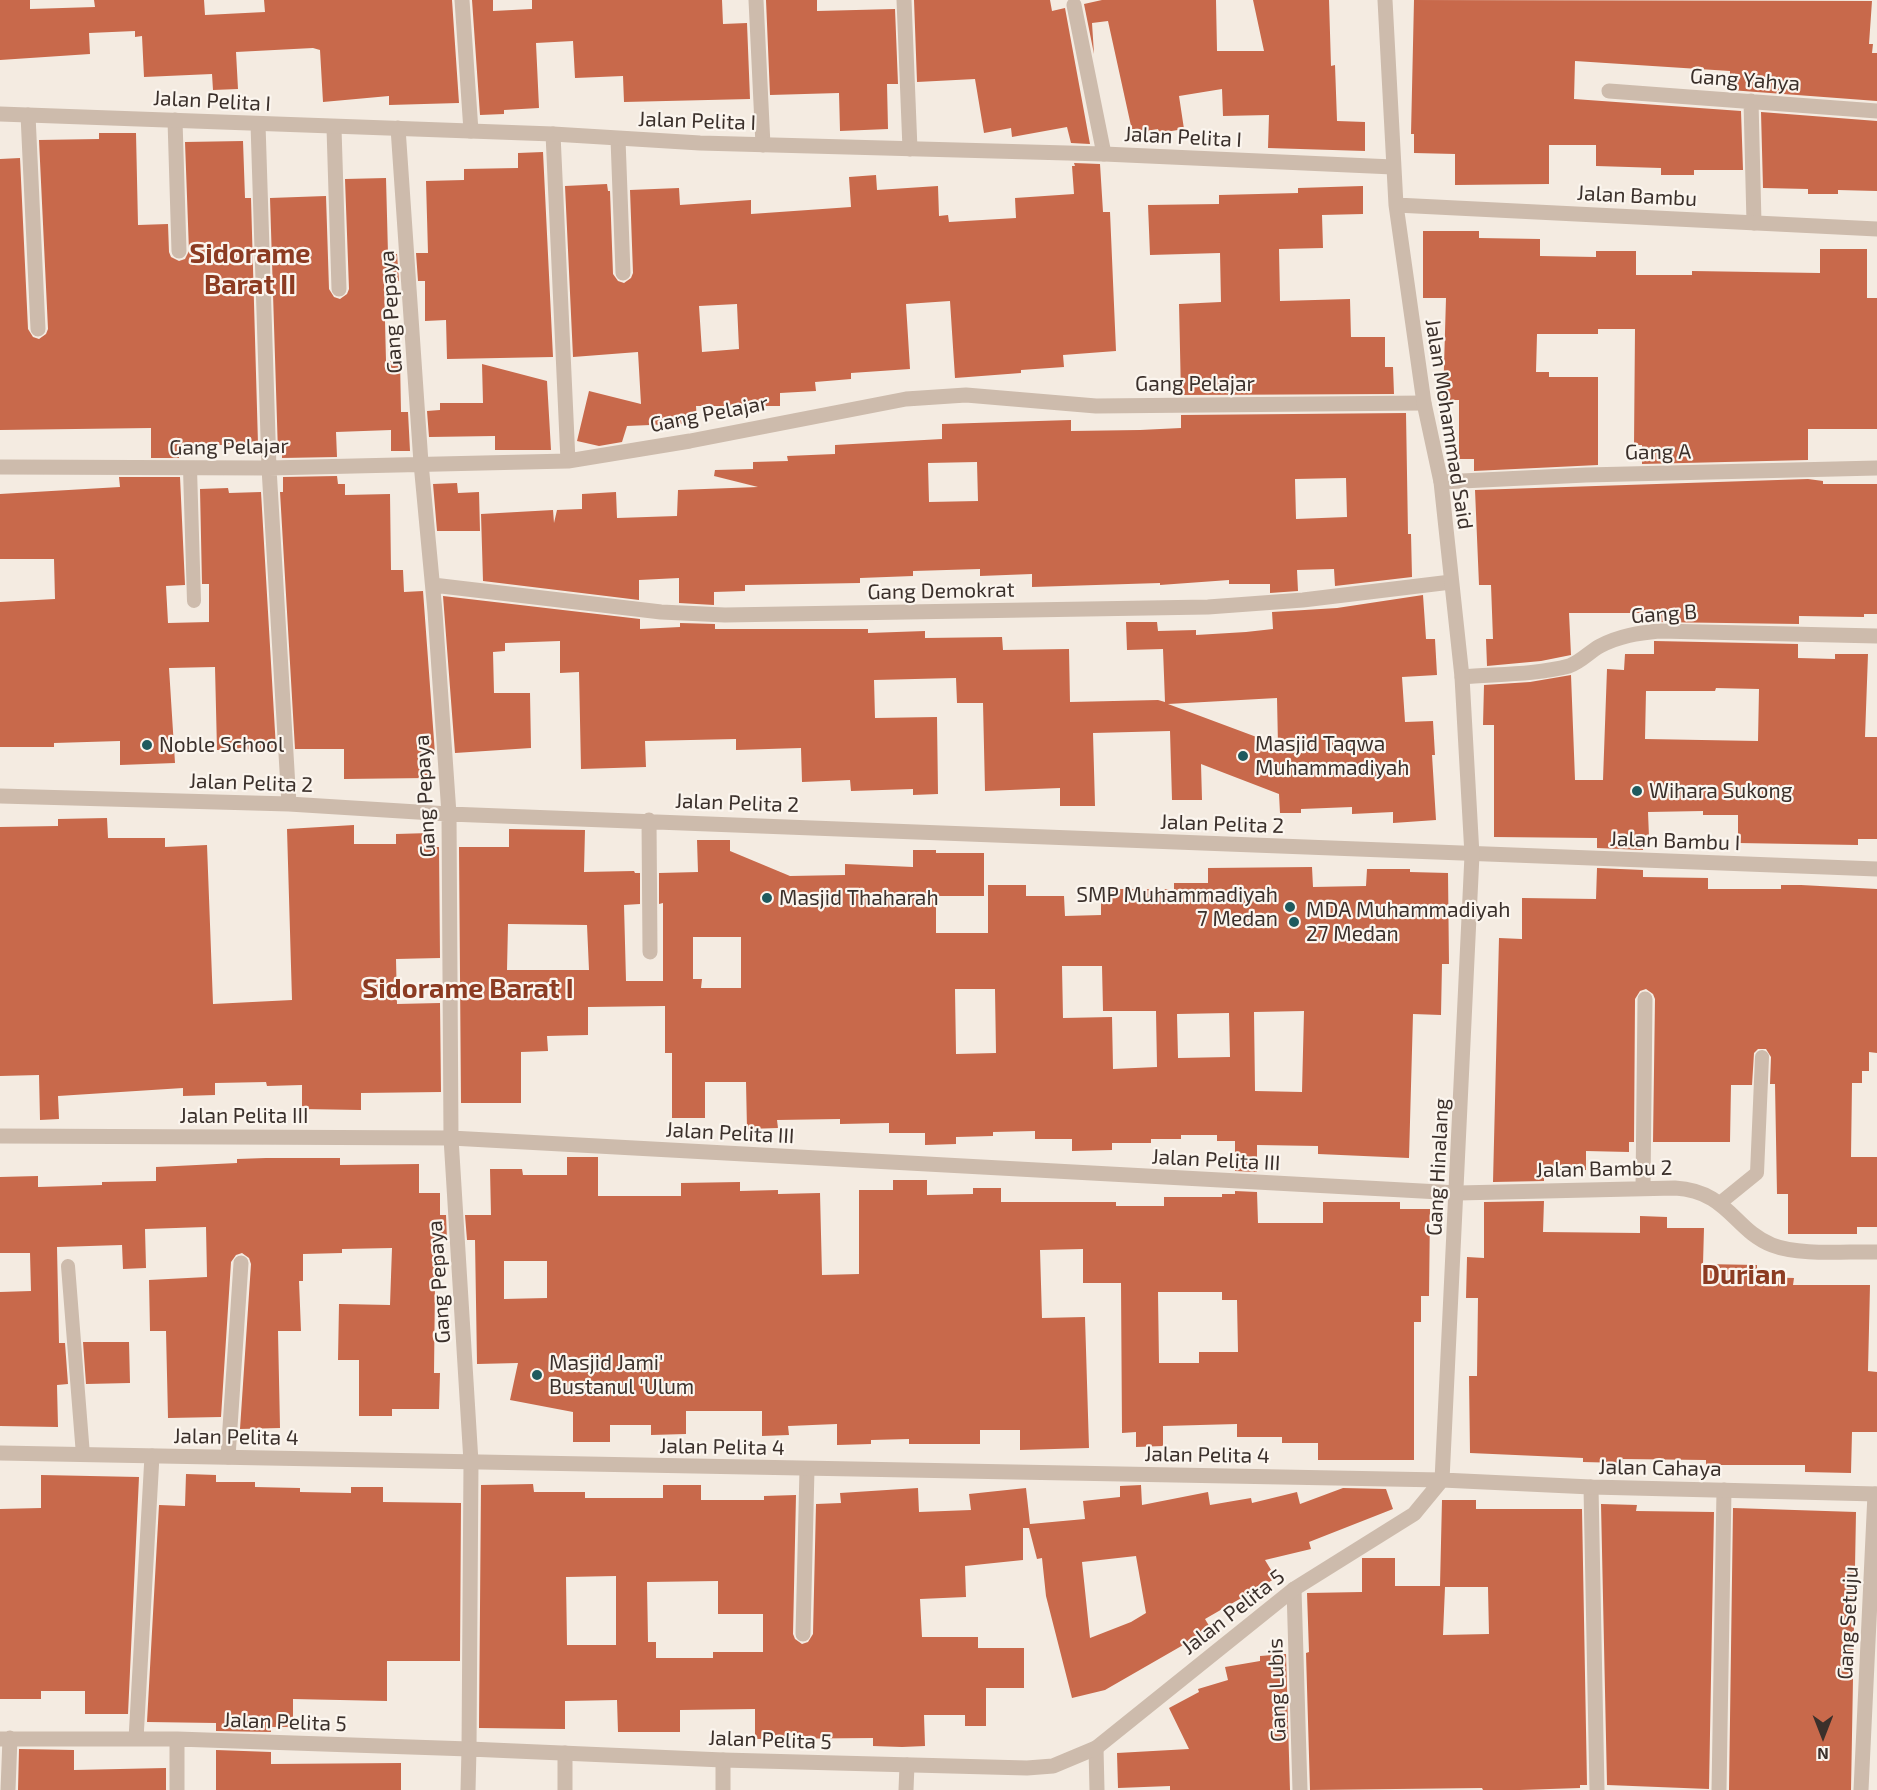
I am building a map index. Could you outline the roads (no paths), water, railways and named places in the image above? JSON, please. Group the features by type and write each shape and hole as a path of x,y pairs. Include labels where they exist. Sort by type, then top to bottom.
{"street":[{"path":"462,0 471,131"},
{"path":"756,0 763,145"},
{"path":"904,0 910,149"},
{"name":"Jalan Mohammad Said","path":"1385,0 1396,205 1424,403 1441,482 1462,677 1472,855"},
{"path":"1074,5 1104,154"},
{"name":"Gang Yahya","path":"1609,91 1877,111"},
{"path":"1751,101 1754,223"},
{"name":"Jalan Pelita I","path":"0,114 334,128 553,134 618,140 1104,154 1393,167"},
{"path":"28,116 38,329"},
{"path":"175,120 179,251"},
{"path":"258,124 269,468 289,804"},
{"path":"334,128 339,289"},
{"name":"Gang Pepaya","path":"398,129 421,463 449,814 451,1138 471,1462 468,1790"},
{"path":"553,134 568,460"},
{"path":"618,140 623,273"},
{"name":"Jalan Bambu","path":"1396,205 1877,229"},
{"name":"Gang Pelajar","path":"0,467 190,469 568,460 690,441 906,399 966,395 1096,406 1424,403"},
{"name":"Gang A","path":"1441,482 1586,475 1877,468"},
{"name":"Gang Demokrat","path":"432,585 662,612 737,615 1209,608 1302,600 1450,582"},
{"name":"Gang B","path":"1462,677 1560,668 1578,662 1599,647 1617,639 1650,632 1877,636"},
{"name":"Jalan Pelita 2","path":"0,796 289,804 449,814 649,820 1472,855"},
{"path":"649,820 650,952"},
{"name":"Jalan Bambu I","path":"1472,855 1877,869"},
{"name":"Gang Hinalang","path":"1442,1480 1458,1193 1472,855"},
{"path":"1644,1188 1645,999"},
{"name":"Jalan Pelita III","path":"0,1136 451,1138 1458,1193"},
{"name":"Jalan Bambu 2","path":"1458,1193 1688,1189 1720,1203 1764,1241 1774,1246 1796,1250 1877,1252"},
{"path":"228,1458 241,1263"},
{"name":"Jalan Pelita 4","path":"0,1453 1442,1480"},
{"path":"136,1739 152,1456"},
{"path":"802,1634 807,1469"},
{"name":"Jalan Cahaya","path":"1442,1480 1591,1487 1876,1494"},
{"name":"Jalan Pelita 5","path":"5,1738 177,1739 565,1752 723,1760 1043,1768 1096,1748 1294,1588 1414,1514 1442,1480"},
{"path":"1591,1487 1597,1790"},
{"path":"1719,1790 1724,1490"},
{"name":"Gang Setuju","path":"1861,1790 1876,1494"},
{"name":"Gang Lubis","path":"1294,1588 1300,1790"},
{"path":"5,1738 8,1790"},
{"path":"177,1739 177,1790"},
{"path":"1096,1748 1097,1790"},
{"path":"565,1752 565,1790"},
{"path":"723,1760 723,1790"},
{"path":"906,1790 907,1765"}],"lane":[{"path":"190,469 194,601"},
{"path":"1720,1203 1757,1173 1762,1058"},
{"path":"68,1266 82,1455"}],"place":[{"name":"Noble School","path":"147,745"},
{"name":"Masjid Taqwa Muhammadiyah","path":"1243,756"},
{"name":"Wihara Sukong","path":"1637,791"},
{"name":"Masjid Thaharah","path":"767,898"},
{"name":"SMP Muhammadiyah 7 Medan","path":"1290,907"},
{"name":"MDA Muhammadiyah 27 Medan","path":"1294,922"},
{"name":"Masjid Jami' Bustanul 'Ulum","path":"537,1375"}],"district":[{"name":"Sidorame Barat II","path":"250,270"},
{"name":"Sidorame Barat I","path":"468,989"},
{"name":"Durian","path":"1744,1275"}]}
